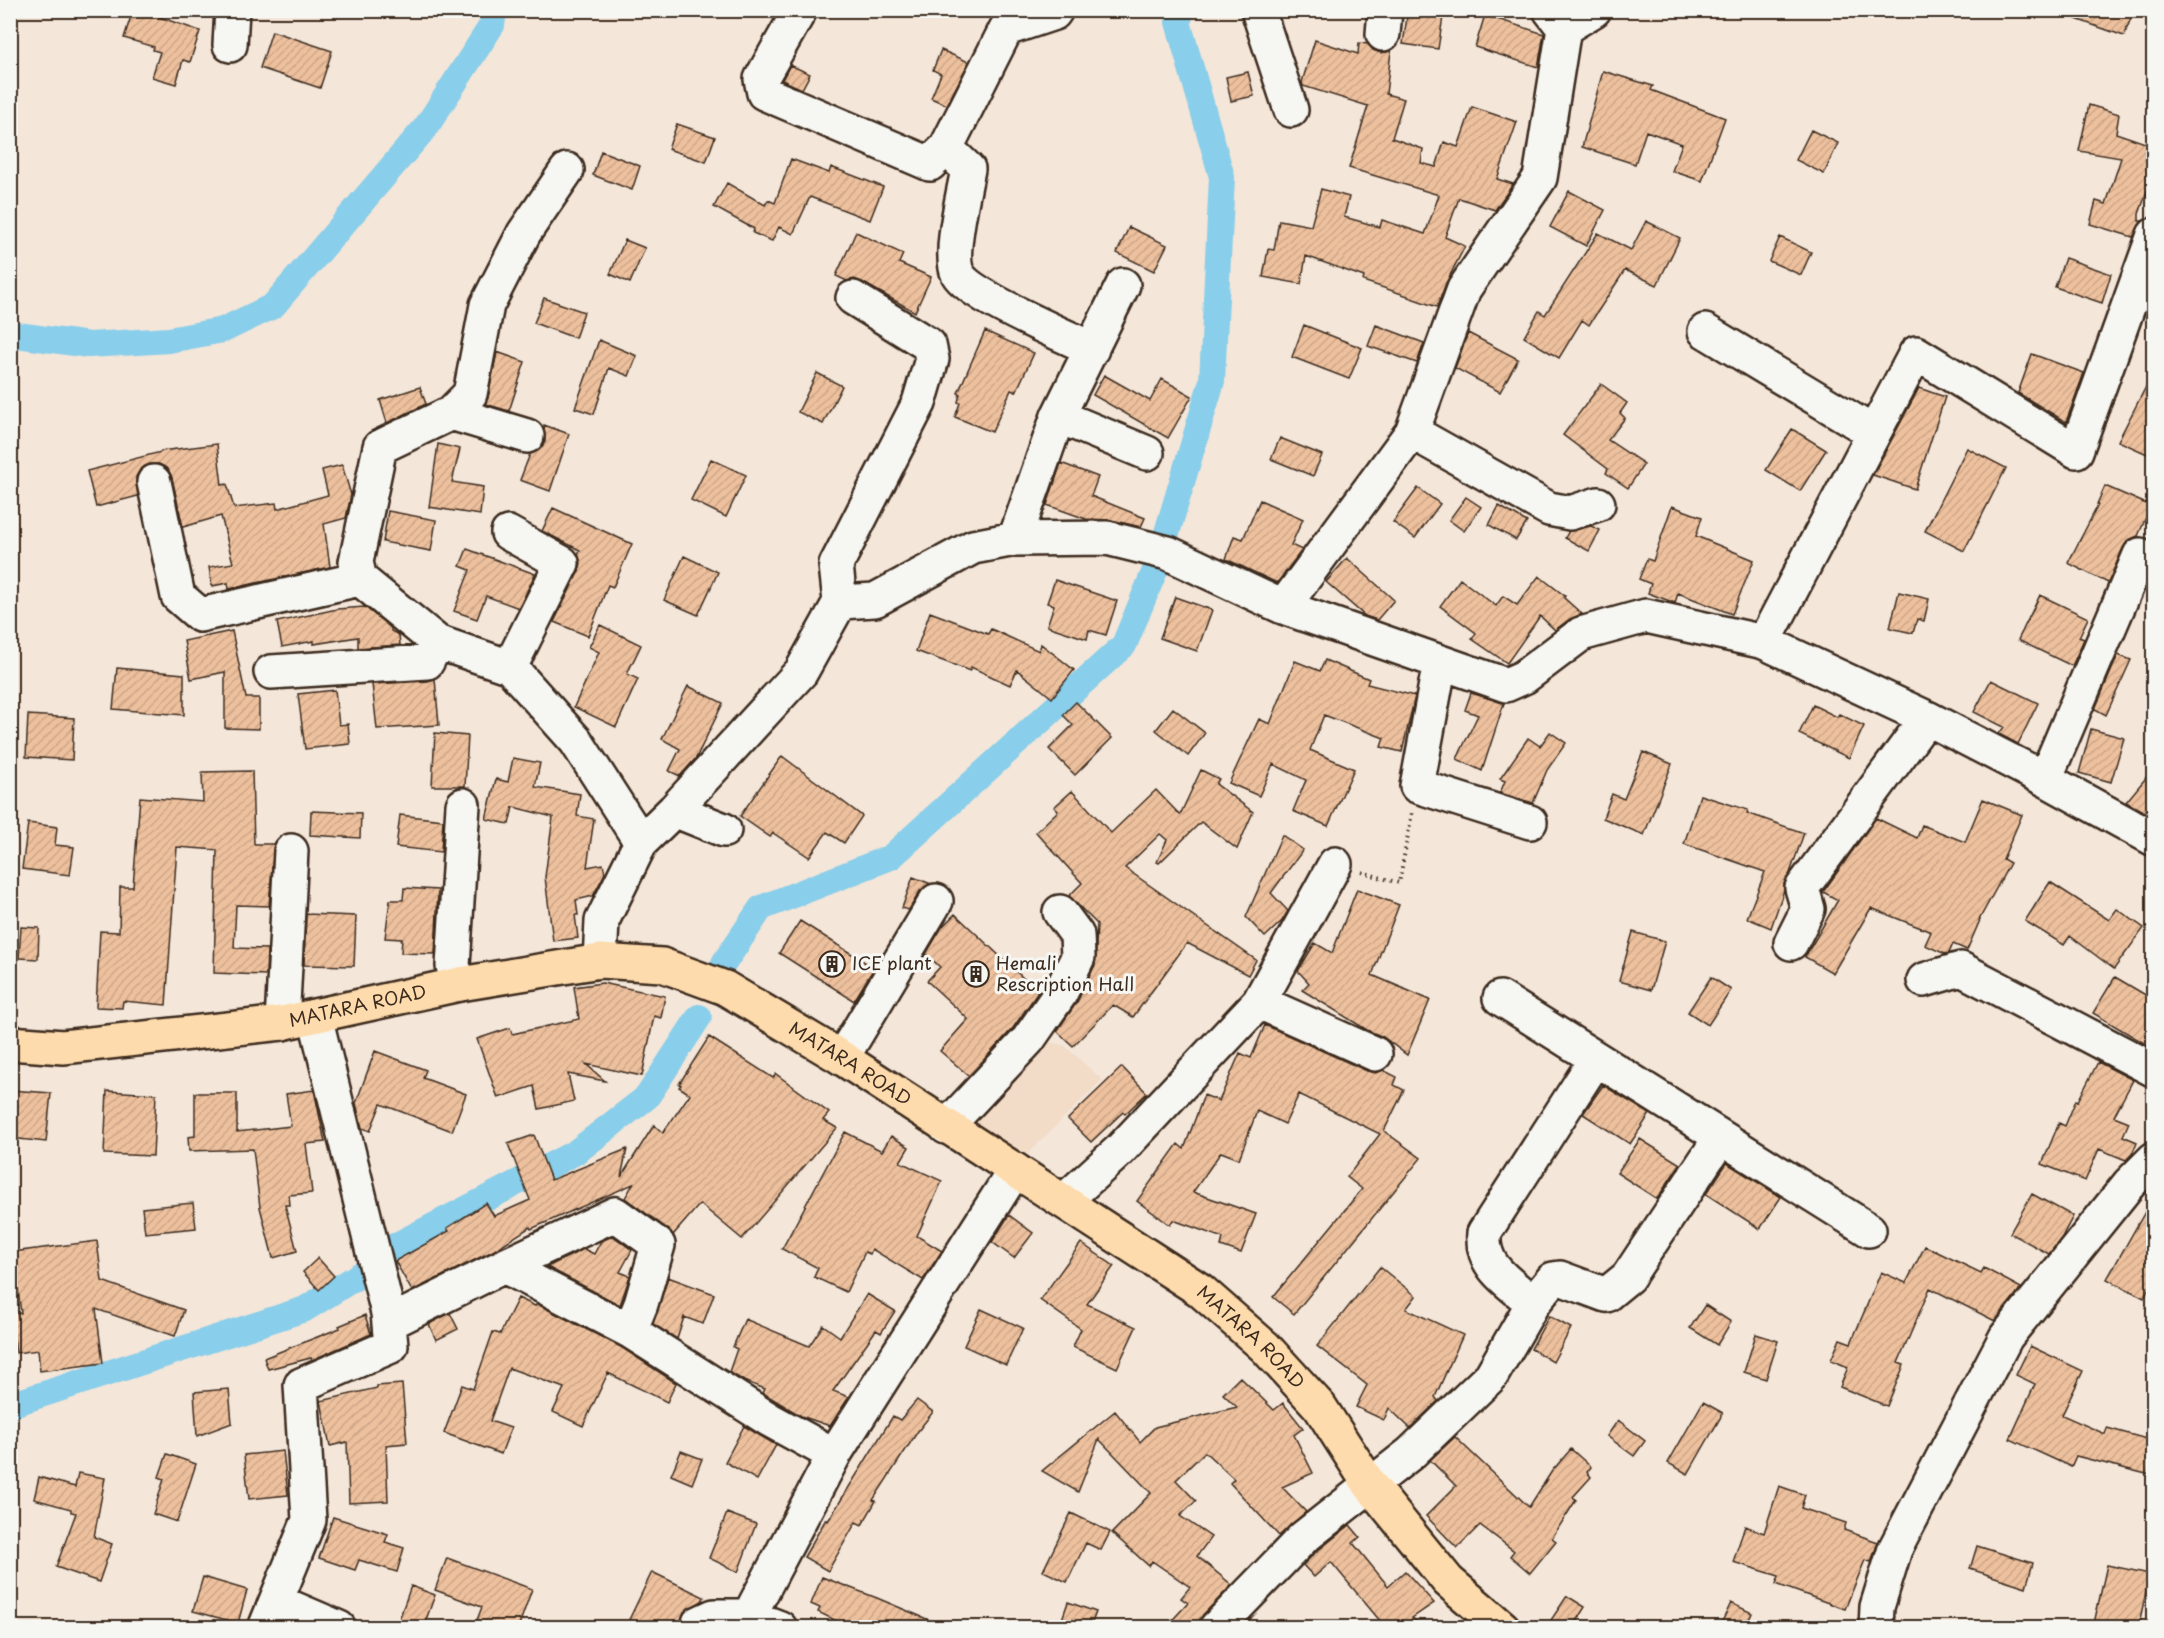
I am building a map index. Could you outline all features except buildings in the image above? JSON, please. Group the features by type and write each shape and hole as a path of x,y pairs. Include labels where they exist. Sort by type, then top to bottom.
{"highway":[{"name":"MATARA ROAD","path":"10,1043 63,1047 282,1023 460,984 600,961 662,965 725,988 842,1058 1200,1290 1265,1347 1320,1407 1370,1485 1448,1581 1503,1628"}],"street":[{"path":"230,45 232,10"},
{"path":"800,10 761,79 764,93 930,164 946,148 1006,29 1056,10"},
{"path":"1258,10 1291,110"},
{"path":"1283,607 1412,432 1464,289 1540,178 1557,19 1594,10"},
{"path":"946,148 968,169 954,250 958,274 979,294 1092,348"},
{"path":"567,170 524,233 487,305 470,394 451,413 380,447 356,562 360,579 437,642 510,667 576,741 641,842"},
{"path":"1764,642 1916,353 2076,451 2154,235"},
{"path":"1015,538 1058,416 1123,285"},
{"path":"600,961 602,921 641,842 674,810 801,672 840,602 836,565 919,403 932,359 928,345 853,298"},
{"path":"1706,331 1874,433"},
{"path":"451,413 527,436"},
{"path":"1058,416 1147,453"},
{"path":"1412,432 1549,509 1570,513 1598,504"},
{"path":"154,482 178,596 200,615 360,579"},
{"path":"508,533 562,563 510,667"},
{"path":"840,602 875,600 973,547 1015,538 1107,538 1161,551 1283,607 1506,685 1524,677 1581,634 1646,616 1764,642 1927,718 2154,839"},
{"path":"2045,779 2140,555"},
{"path":"271,672 426,662 437,642"},
{"path":"1440,662 1417,786 1530,822"},
{"path":"1791,943 1808,909 1802,888 1927,718"},
{"path":"460,984 453,966 463,805"},
{"path":"674,810 724,830"},
{"path":"282,1023 291,851"},
{"path":"1064,1201 1120,1150 1259,1002 1335,864"},
{"path":"842,1058 936,901"},
{"path":"946,1126 1028,1040 1060,994 1078,957 1077,935 1060,912"},
{"path":"1924,980 1961,969 2154,1070"},
{"path":"1500,998 1869,1230"},
{"path":"1259,1002 1376,1054"},
{"path":"315,1016 388,1323 391,1346 301,1385 309,1520 270,1614 339,1628"},
{"path":"1533,1303 1491,1267 1483,1246 1484,1233 1596,1059"},
{"path":"1216,1628 1303,1538 1411,1453 1491,1376 1533,1303 1553,1279 1560,1278 1606,1295 1628,1277 1721,1137"},
{"path":"1876,1628 1877,1607 1895,1549 2006,1337 2129,1184 2154,1160"},
{"path":"748,1616 834,1455 1015,1170"},
{"path":"388,1323 615,1214 658,1245 641,1304 630,1331"},
{"path":"504,1266 630,1331 770,1420 834,1455"},
{"path":"698,1628 699,1623 714,1616 748,1616 780,1628"}],"path":[{"path":"1335,864 1399,883 1417,786"}],"shaded area":[{"path":"1046,1041 1065,1046 1102,1080 1016,1165 965,1116"}],"waterway":[{"path":"10,334 89,345 169,340 223,330 273,306 426,127 492,25 494,10"},
{"path":"724,963 761,908 891,857 1124,645 1158,563 1212,381 1222,177 1178,22 1182,10"},
{"path":"385,1251 576,1152 647,1097 699,1017"},
{"path":"10,1405 305,1309 366,1271"}],"place":[{"name":"ICE plant","path":"832,964"},
{"name":"Hemali Rescription Hall","path":"976,974"}]}
